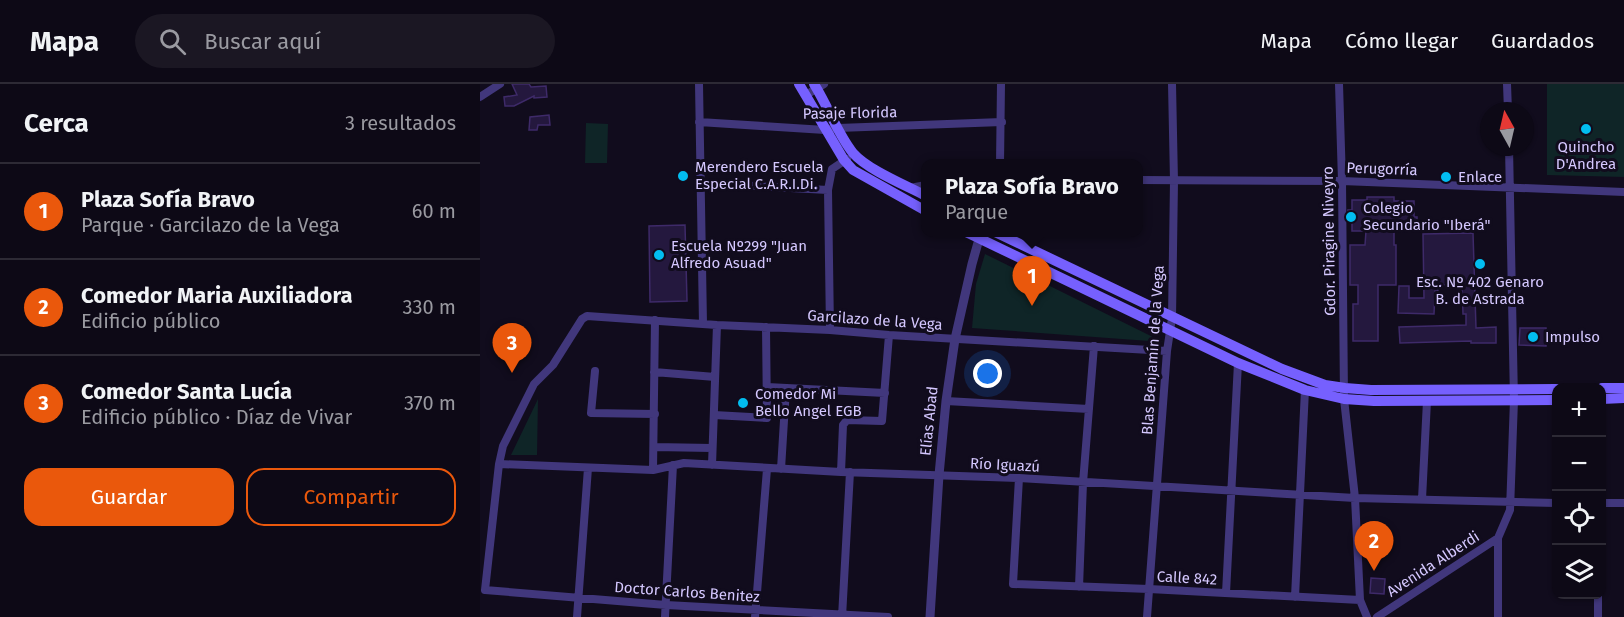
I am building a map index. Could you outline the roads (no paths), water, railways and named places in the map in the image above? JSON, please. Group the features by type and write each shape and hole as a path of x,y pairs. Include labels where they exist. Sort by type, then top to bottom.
{"main road":[{"path":"799,84 825,130 853,170 921,208"},
{"path":"818,86 838,128 855,155 865,164 921,194"},
{"path":"982,237 1170,331 1238,363 1305,390 1427,401 1514,395 1552,390"},
{"path":"1004,237 1282,369 1344,393 1429,390 1552,399"},
{"path":"1606,388 1624,388"},
{"path":"1606,399 1624,398"}],"street":[{"path":"480,97 500,84"},
{"path":"699,84 703,324"},
{"path":"1000,159 1001,84"},
{"name":"Blas Benjamín de la Vega","path":"1148,617 1167,351 1172,318 1174,180 1172,84"},
{"name":"Gdor. Piragine Niveyro","path":"1339,84 1344,393 1355,498 1360,600 1367,617"},
{"path":"1507,84 1508,102"},
{"path":"806,95 818,86"},
{"name":"Pasaje Florida","path":"699,122 825,130 1002,122"},
{"path":"830,330 828,190 832,169 855,155"},
{"name":"Avenida Alberdi","path":"1377,617 1498,538 1510,510 1514,395 1509,156"},
{"name":"Perugorría","path":"1143,180 1342,181 1624,192"},
{"path":"700,183 828,190"},
{"path":"910,188 921,186"},
{"name":"Elías Abad","path":"930,617 946,401 955,339 980,237"},
{"name":"Garcilazo de la Vega","path":"499,464 503,446 534,384 553,365 582,318 587,316 1167,351"},
{"path":"653,470 655,320"},
{"path":"712,465 717,325"},
{"path":"714,415 767,418 766,327"},
{"path":"842,616 846,472 843,424 847,420 882,421 889,335"},
{"path":"1078,586 1083,483 1094,346"},
{"path":"1226,593 1238,363"},
{"path":"595,371 591,413 655,414"},
{"path":"654,372 715,377"},
{"path":"766,387 885,393"},
{"path":"781,469 786,388"},
{"path":"1295,597 1305,390"},
{"path":"946,401 1089,409"},
{"path":"1422,499 1427,401"},
{"path":"654,447 712,448"},
{"name":"Río Iguazú","path":"499,464 653,470 684,463 1157,485 1355,498 1552,503"},
{"path":"482,591 499,464"},
{"path":"665,617 673,465"},
{"path":"577,617 588,468"},
{"path":"755,614 767,468"},
{"name":"Calle 842","path":"1019,478 1013,584 1360,600"},
{"path":"1606,503 1624,503"},
{"path":"1498,538 1498,617"},
{"name":"Doctor Carlos Benitez","path":"482,591 579,597 755,614 888,617"},
{"path":"1598,599 1598,617"}],"place":[{"name":"Quincho D'Andrea","path":"1586,129"},
{"name":"Merendero Escuela Especial C.A.R.I.Di.","path":"683,176"},
{"name":"Enlace","path":"1446,177"},
{"name":"Colegio Secundario \"Iberá\"","path":"1351,217"},
{"name":"Escuela Nº299 \"Juan Alfredo Asuad\"","path":"659,255"},
{"name":"Esc. Nº 402 Genaro B. de Astrada","path":"1480,264"},
{"name":"Plaza Sofía Bravo","path":"1032,306"},
{"name":"Impulso","path":"1533,337"},
{"name":"Comedor Santa Lucía","path":"512,373"},
{"name":"Comedor Mi Bello Angel EGB","path":"743,403"},
{"name":"Comedor Maria Auxiliadora","path":"1374,571"}]}
